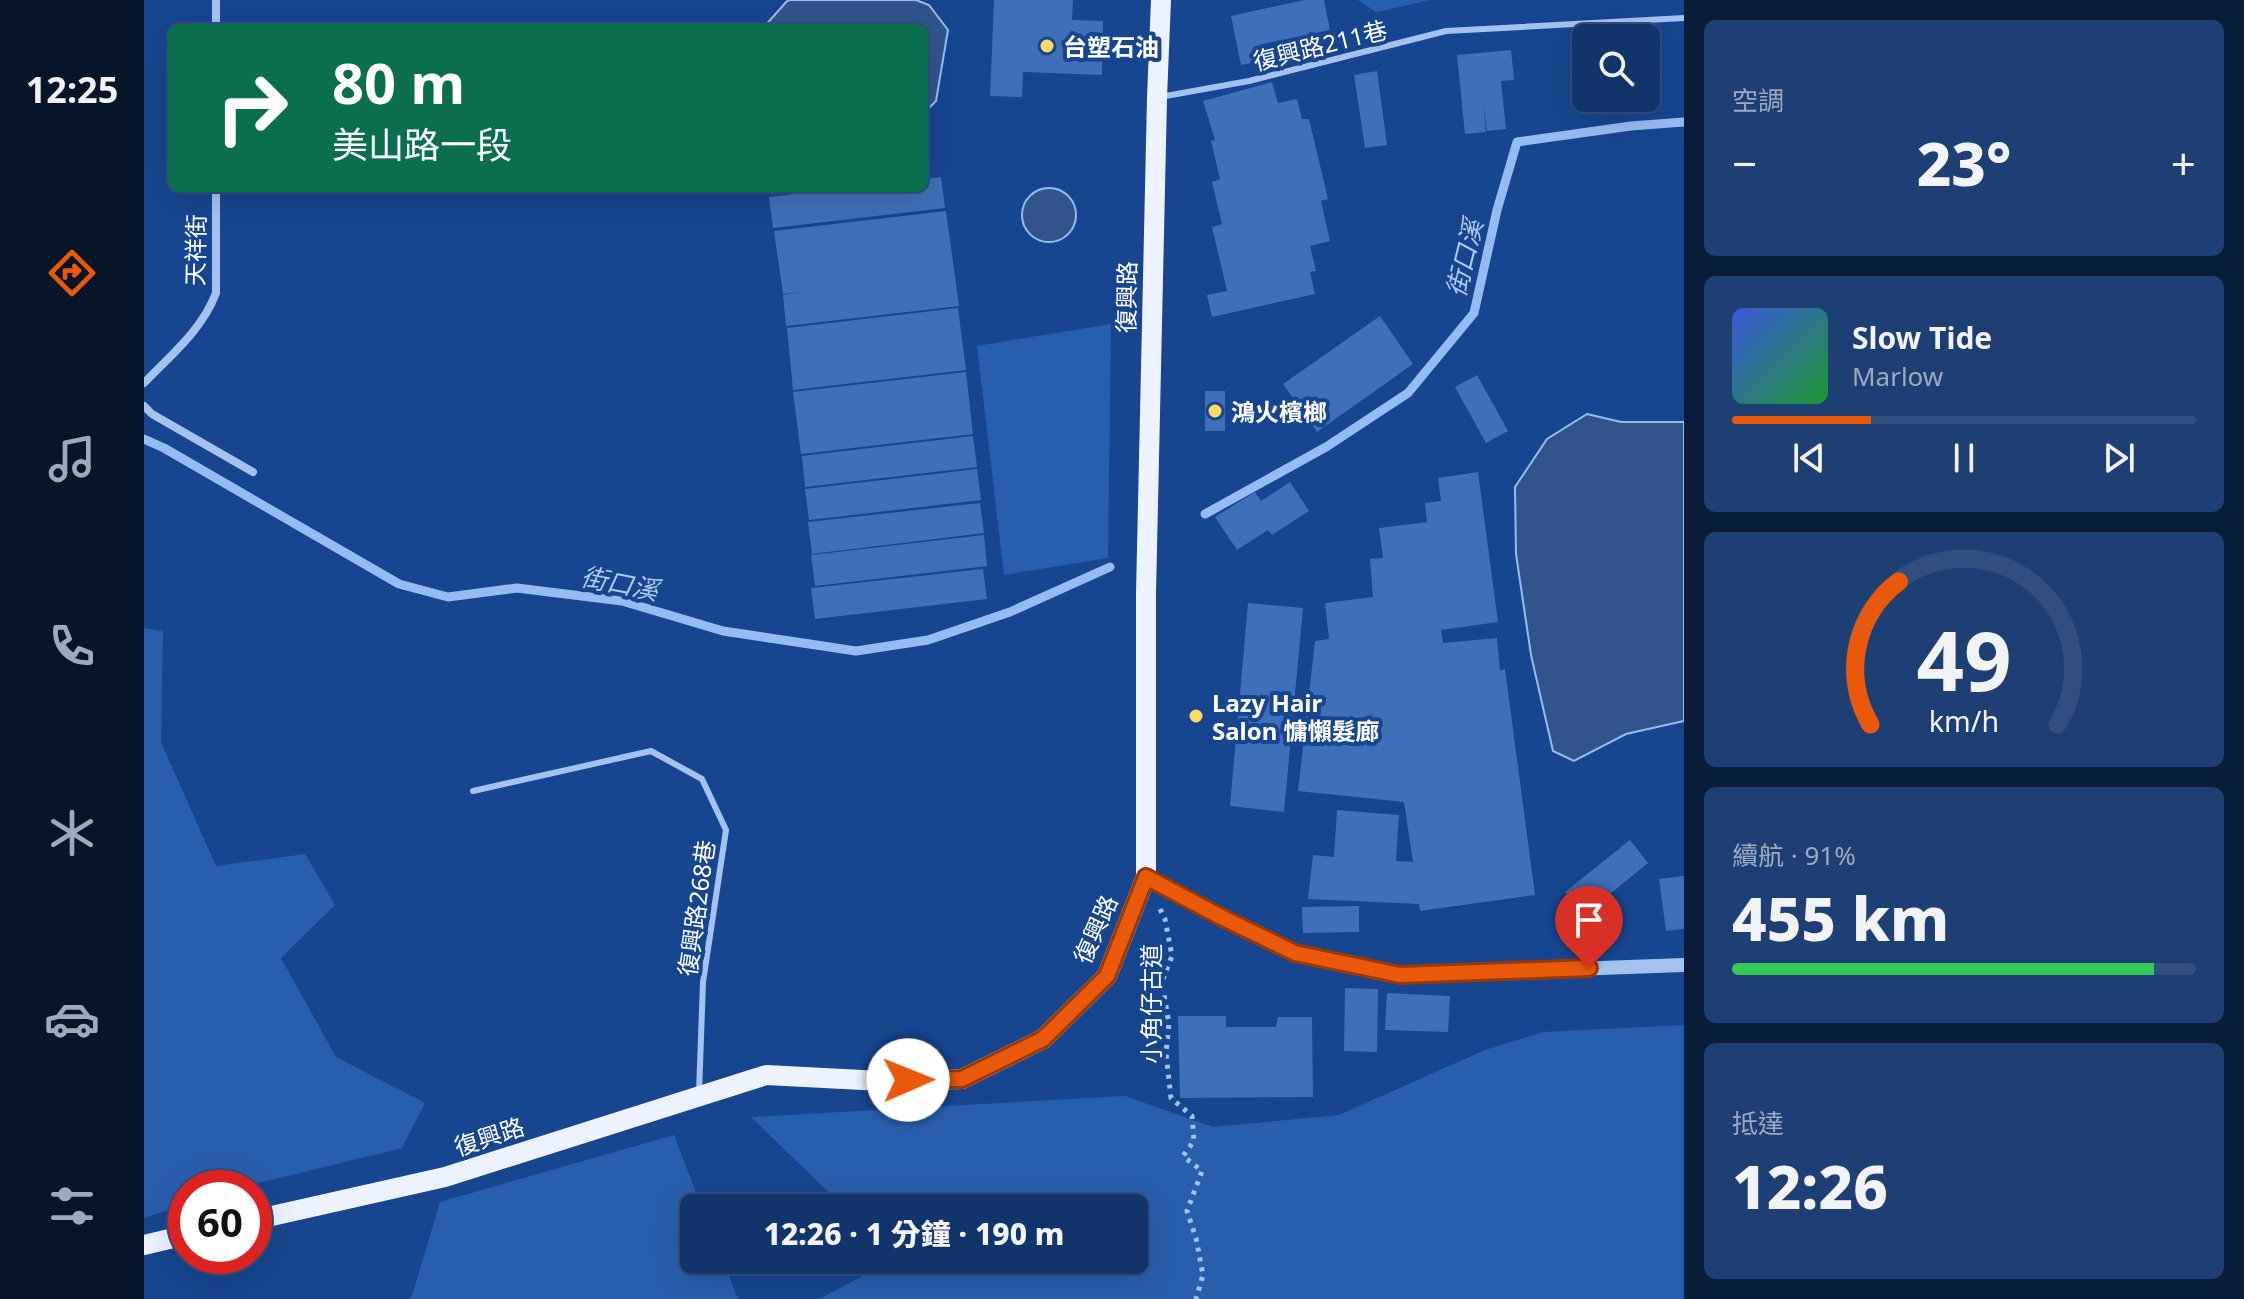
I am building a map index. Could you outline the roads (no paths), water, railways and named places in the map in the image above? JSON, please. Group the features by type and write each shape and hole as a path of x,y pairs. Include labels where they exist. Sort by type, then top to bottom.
{"main road":[{"name":"復興路","path":"272,1216 445,1177 766,1075 882,1081 962,1079 1043,1039 1107,976 1146,877 1146,578 1161,0"},
{"path":"144,1245 168,1239"}],"street":[{"path":"216,0 216,24"},
{"name":"天祥街","path":"144,383 196,329 216,293 216,192"},
{"path":"144,406 152,414 253,472"},
{"path":"1146,877 1295,953 1400,975 1684,965"}],"lane":[{"name":"復興路211巷","path":"1157,98 1249,81 1446,31 1684,18"},
{"name":"復興路268巷","path":"473,791 651,751 702,779 726,830 703,982 698,1097"}],"waterway":[{"name":"街口溪","path":"1205,514 1326,447 1408,393 1474,313 1497,210 1517,142 1684,122"},
{"name":"街口溪","path":"144,439 399,584 448,597 517,588 622,601 723,631 856,651 928,640 1010,612 1110,567"}],"place":[{"name":"台塑石油","path":"1047,46"},
{"name":"鴻火檳榔","path":"1215,411"},
{"name":"Lazy Hair Salon 慵懶髮廊","path":"1196,716"}]}
